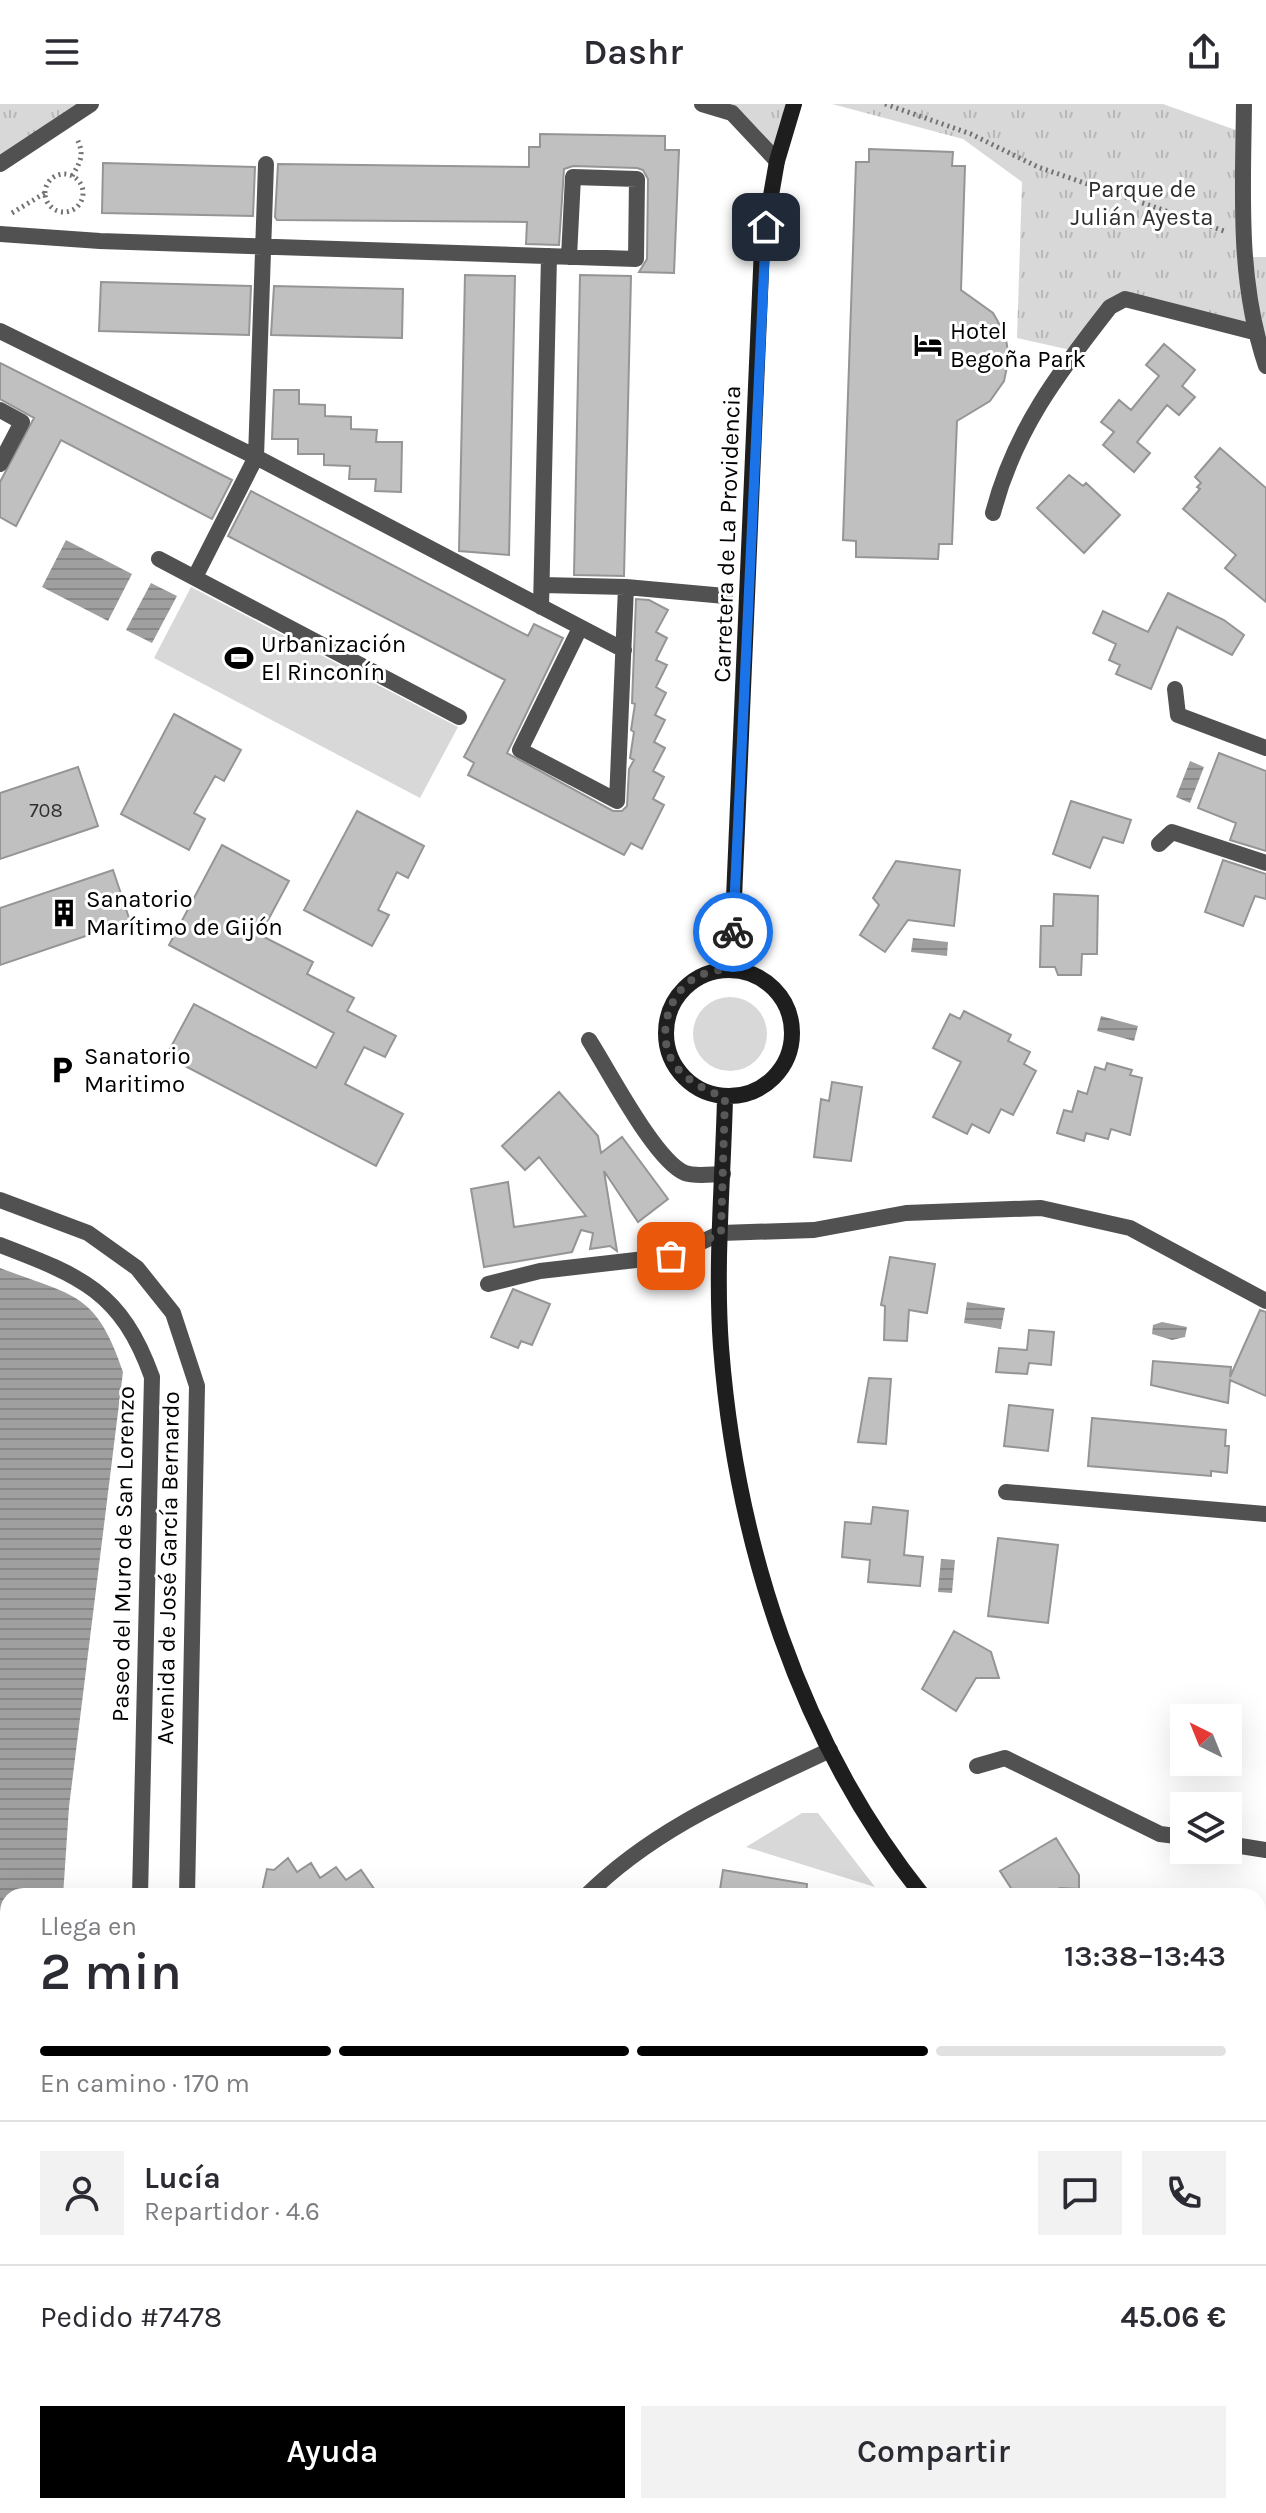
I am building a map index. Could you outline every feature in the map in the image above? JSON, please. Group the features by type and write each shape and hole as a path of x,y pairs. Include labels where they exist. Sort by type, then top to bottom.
{"street":[{"path":"0,164 91,104"},
{"path":"702,104 732,113 777,161"},
{"name":"Carretera de La Providencia","path":"731,968 762,247 777,161 794,104"},
{"path":"1244,104 1242,257 1254,332 1266,366"},
{"path":"195,577 256,457 266,164"},
{"path":"0,234 263,247 549,256 569,257 636,259 637,179 573,177 569,257"},
{"path":"541,607 549,256"},
{"path":"993,513 1001,480 1032,413 1110,307 1125,299 1254,332"},
{"path":"0,331 256,457 624,650"},
{"path":"0,410 22,422 0,464"},
{"path":"159,559 459,717"},
{"path":"542,585 626,587 725,596"},
{"path":"580,628 520,750 617,801 626,587"},
{"path":"1175,689 1178,715 1266,748"},
{"path":"1159,844 1172,832 1266,863"},
{"path":"731,968 754,975 776,989 790,1011 794,1037 787,1062 771,1082 748,1094 725,1098 695,1085 675,1066 666,1041 667,1015 678,991 700,975 731,968"},
{"path":"589,1040 635,1116 665,1156 685,1173 723,1174"},
{"path":"725,1098 721,1345 732,1446 759,1572 802,1693 830,1750 896,1860 917,1888"},
{"name":"Avenida de José García Bernardo","path":"0,1200 88,1233 137,1268 173,1313 197,1386 187,1888"},
{"path":"488,1284 540,1271 671,1256 721,1233 814,1230 906,1213 1041,1208 1130,1228 1266,1301"},
{"name":"Paseo del Muro de San Lorenzo","path":"0,1245 64,1269 97,1289 138,1337 152,1377 140,1888"},
{"path":"1006,1492 1266,1514"},
{"path":"594,1888 665,1832 830,1750"},
{"path":"977,1766 1005,1758 1160,1834 1170,1835"},
{"path":"1242,1846 1266,1850"},
{"path":"606,1876 607,1888"}],"path":[{"path":"885,104 971,134 1038,167 1224,231 1242,257"},
{"path":"64,121 82,149 82,159 72,176"},
{"path":"0,215 20,209 29,200 45,193 57,176 72,176 78,180 83,194 81,201 70,211 63,212 50,206 45,193"}],"green space":[{"path":"0,104 91,104 0,164"},
{"path":"702,104 794,104 777,161 732,113"},
{"name":"Parque de Julián Ayesta","path":"832,104 1163,104 1244,133 1243,257 1266,257 1266,366 1254,332 1125,299 1075,351 1017,338 1022,182 963,139"},
{"path":"191,587 458,727 420,798 154,658"},
{"path":"730,997 751,1003 761,1013 767,1034 761,1055 751,1065 730,1071 709,1065 699,1055 693,1034 699,1013 709,1003"},
{"path":"802,1813 818,1813 875,1887 746,1847"}],"shaded area":[{"path":"66,540 132,574 108,621 42,587"},
{"path":"151,583 177,596 152,643 126,630"},
{"path":"1190,761 1204,767 1190,803 1176,797"},
{"path":"913,938 948,942 947,956 911,952"},
{"path":"1101,1016 1138,1026 1134,1041 1097,1031"},
{"path":"0,1268 79,1300 103,1326 123,1372 69,1807 64,1888 0,1888"},
{"path":"967,1302 1005,1308 1001,1329 964,1323"},
{"path":"1162,1322 1187,1327 1185,1337 1172,1340 1152,1334 1153,1325"},
{"path":"941,1559 955,1560 952,1593 938,1592"}],"building":[{"path":"540,134 665,136 665,150 679,150 674,273 639,272 647,259 648,179 643,170 637,168 573,166 564,169 559,245 526,244 527,222 277,220 275,217 278,164 529,167 529,147 540,147"},
{"name":"Hotel Begoña Park","path":"869,149 953,152 952,166 965,166 961,290 993,313 1005,334 1009,357 1004,381 990,401 957,421 952,544 939,544 938,559 856,557 856,541 843,540 856,162 869,162"},
{"path":"103,163 255,167 253,216 102,213"},
{"path":"465,275 515,276 509,555 459,551"},
{"path":"580,275 631,276 624,576 574,575"},
{"path":"101,282 251,286 249,335 99,331"},
{"path":"274,286 403,289 402,338 271,335"},
{"path":"1164,344 1195,370 1182,386 1195,397 1179,415 1167,405 1137,442 1150,453 1134,472 1103,445 1114,432 1101,422 1119,400 1131,410 1159,376 1146,365"},
{"path":"0,363 232,480 212,519 61,440 16,526 0,517 0,482 34,418 0,399"},
{"path":"274,390 299,390 299,404 325,405 325,416 351,417 351,429 377,430 376,442 402,442 401,492 375,491 376,479 349,479 350,466 324,465 324,454 298,454 298,439 272,439"},
{"path":"1220,448 1266,488 1266,602 1225,568 1236,555 1183,509 1200,489 1197,487 1201,483 1195,477"},
{"path":"1069,475 1083,486 1086,483 1120,515 1084,553 1037,508"},
{"path":"251,491 528,636 534,624 563,638 507,753 613,811 622,811 627,806 629,769 634,760 630,758 634,732 631,730 635,704 632,703 636,599 649,600 668,610 656,632 667,638 656,660 667,665 656,687 666,693 655,715 665,720 654,742 665,748 653,771 664,777 653,799 664,805 642,849 631,843 624,855 468,775 474,763 464,757 505,680 228,536"},
{"path":"1168,593 1224,620 1244,635 1232,655 1177,627 1151,689 1116,674 1120,665 1109,660 1116,644 1093,633 1103,611 1148,632"},
{"name":"Sanatorio Marítimo de Gijón","path":"174,714 241,750 224,781 215,776 194,813 205,819 189,850 121,814"},
{"path":"1219,753 1266,771 1266,851 1230,840 1236,823 1198,808"},
{"name":"Sanatorio Marítimo de Gijón","path":"78,767 98,826 0,859 0,793"},
{"path":"1071,801 1131,820 1123,843 1103,837 1090,868 1053,854"},
{"name":"Sanatorio Marítimo de Gijón","path":"357,811 424,846 408,878 397,872 378,910 389,915 372,946 304,910"},
{"name":"Sanatorio Marítimo de Gijón","path":"222,845 289,881 260,935 313,962 307,974 354,998 347,1011 396,1036 385,1057 364,1047 345,1084 403,1114 376,1166 166,1056 194,1004 316,1068 334,1033 169,945"},
{"path":"1223,860 1266,874 1266,899 1255,896 1243,926 1205,912"},
{"path":"896,861 960,870 954,926 908,920 885,952 860,935 879,905 873,898"},
{"name":"Sanatorio Marítimo de Gijón","path":"113,870 130,921 0,965 0,908"},
{"path":"1054,894 1098,896 1097,954 1082,954 1081,975 1058,975 1055,967 1040,967 1041,926 1053,926"},
{"path":"964,1011 1011,1035 1008,1041 1030,1052 1024,1064 1036,1071 1013,1115 1001,1109 989,1133 972,1124 967,1134 933,1117 961,1062 933,1048 950,1014 960,1019"},
{"path":"1107,1063 1132,1070 1130,1075 1142,1078 1130,1135 1111,1129 1108,1139 1086,1133 1084,1141 1057,1133 1064,1110 1072,1112 1078,1091 1087,1094 1095,1067 1105,1070"},
{"path":"832,1082 862,1087 851,1161 814,1157 821,1099 829,1101"},
{"path":"559,1092 598,1136 601,1153 622,1137 668,1199 638,1222 604,1171 617,1251 610,1246 590,1249 593,1233 581,1230 572,1252 484,1267 471,1189 508,1182 514,1227 586,1216 539,1157 525,1170 502,1146"},
{"path":"890,1257 935,1264 927,1313 909,1310 907,1341 884,1340 885,1306 881,1305"},
{"path":"513,1289 550,1304 532,1345 521,1341 518,1348 491,1337"},
{"path":"1260,1310 1266,1312 1266,1396 1230,1380 1228,1403 1151,1385 1153,1361 1231,1367 1230,1377"},
{"path":"1029,1330 1054,1332 1051,1365 1029,1363 1027,1374 996,1372 999,1348 1027,1350"},
{"path":"869,1378 891,1379 886,1444 858,1442"},
{"path":"1009,1405 1053,1410 1048,1451 1004,1446"},
{"path":"1092,1418 1226,1430 1225,1446 1229,1446 1227,1473 1211,1471 1211,1476 1088,1466"},
{"path":"873,1507 908,1511 904,1555 923,1557 920,1586 868,1582 870,1560 842,1557 845,1522 871,1524"},
{"path":"998,1538 1058,1545 1048,1623 988,1616"},
{"path":"954,1631 991,1652 999,1678 976,1678 956,1711 922,1689"},
{"path":"1056,1838 1079,1875 1079,1888 1011,1888 1000,1871"},
{"path":"288,1858 297,1872 311,1863 320,1878 336,1867 346,1880 361,1870 373,1888 263,1888 267,1869 274,1870"},
{"path":"723,1870 807,1884 807,1888 720,1888"}],"way so far":[{"path":"671,1256 721,1233 725,1098 695,1085 675,1066 666,1041 667,1015 678,991 700,975 731,968 733,932"}],"place":[{"name":"Hotel Begoña Park","path":"928,345"},
{"name":"Urbanización El Rinconín","path":"239,658"},
{"name":"Sanatorio Marítimo de Gijón","path":"64,913"},
{"name":"Sanatorio Maritimo","path":"62,1070"}],"route":[{"path":"733,932 762,247 766,227"}]}
